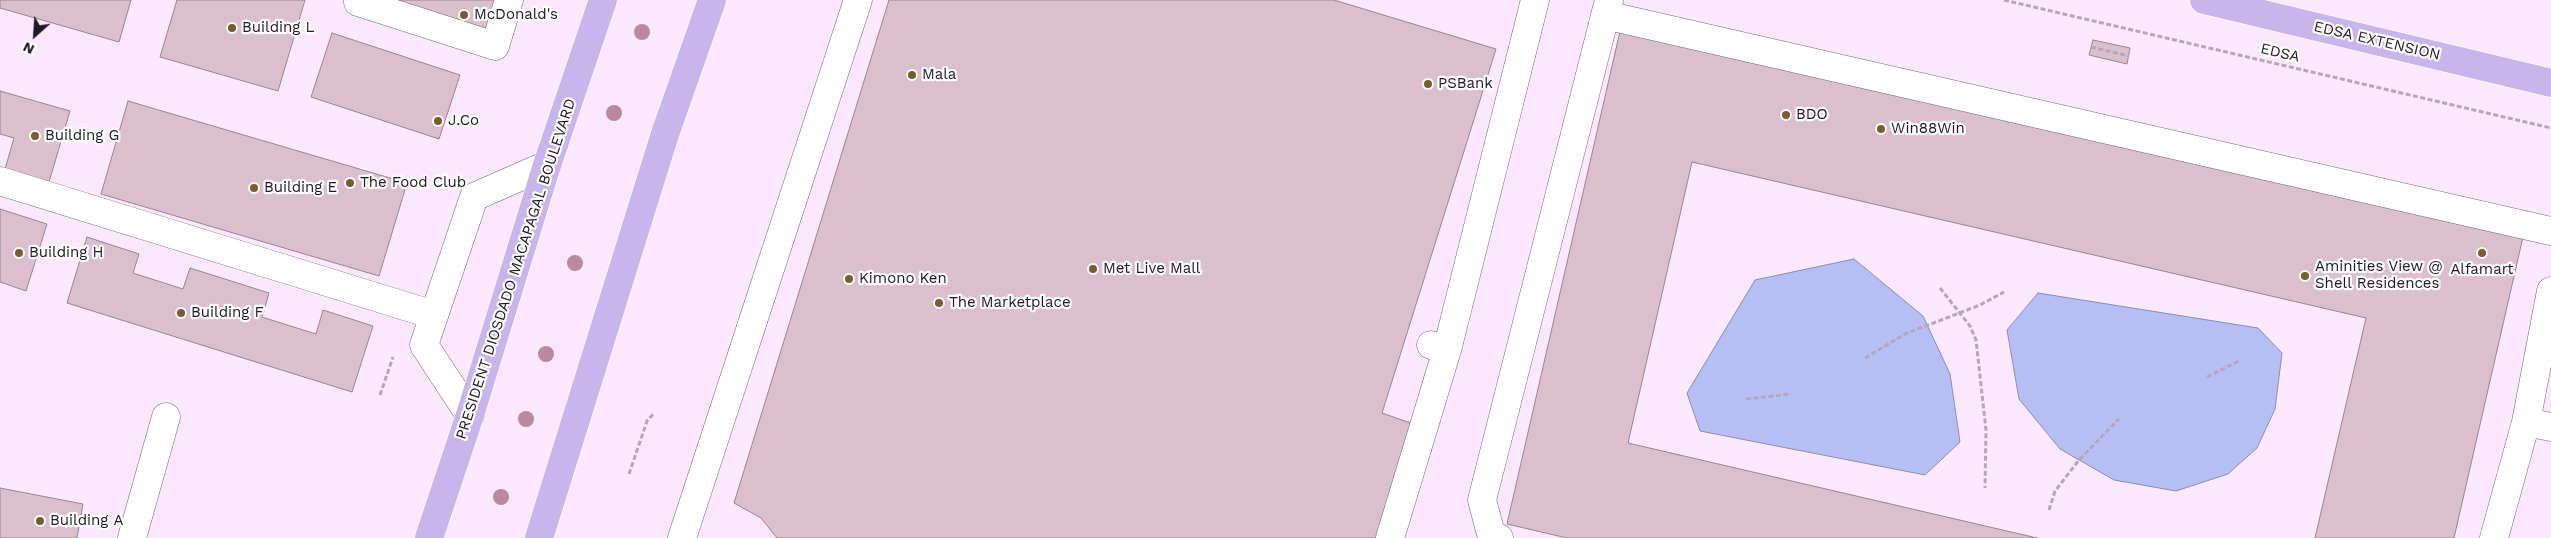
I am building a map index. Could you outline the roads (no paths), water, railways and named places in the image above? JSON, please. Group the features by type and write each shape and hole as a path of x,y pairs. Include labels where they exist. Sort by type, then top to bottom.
{"main road":[{"name":"PRESIDENT DIOSDADO MACAPAGAL BOULEVARD","path":"429,538 470,415 547,164 603,0"},
{"path":"540,538 665,134 712,0"},
{"name":"EDSA EXTENSION","path":"2204,0 2551,83"}],"street":[{"path":"359,0 358,2 495,46 509,0"},
{"path":"682,538 858,0"},
{"path":"1390,538 1439,348 1535,0"},
{"path":"1499,538 1490,534 1482,500 1607,8 2551,231"},
{"path":"470,415 424,345 474,197 547,164"},
{"path":"0,181 434,315"},
{"path":"2494,538 2538,425 2551,291"},
{"path":"132,538 166,417"}],"water":[{"path":"1854,259 1923,316 1950,374 1960,442 1925,475 1700,431 1687,393 1755,280"},
{"path":"2038,293 2258,328 2282,353 2275,409 2257,448 2228,474 2176,491 2114,480 2060,449 2019,399 2007,330"}],"place":[{"name":"McDonald's","path":"464,15"},
{"name":"Building L","path":"232,28"},
{"name":"Mala","path":"912,75"},
{"name":"PSBank","path":"1428,84"},
{"name":"BDO","path":"1786,115"},
{"name":"J.Co","path":"438,121"},
{"name":"Win88Win","path":"1881,129"},
{"name":"Building G","path":"35,136"},
{"name":"The Food Club","path":"350,183"},
{"name":"Building E","path":"254,188"},
{"name":"Building H","path":"19,253"},
{"name":"Alfamart","path":"2482,253"},
{"name":"Met Live Mall","path":"1093,269"},
{"name":"Aminities View @ Shell Residences","path":"2305,276"},
{"name":"Kimono Ken","path":"849,279"},
{"name":"The Marketplace","path":"939,303"},
{"name":"Building F","path":"181,313"},
{"name":"Building A","path":"40,521"}]}
